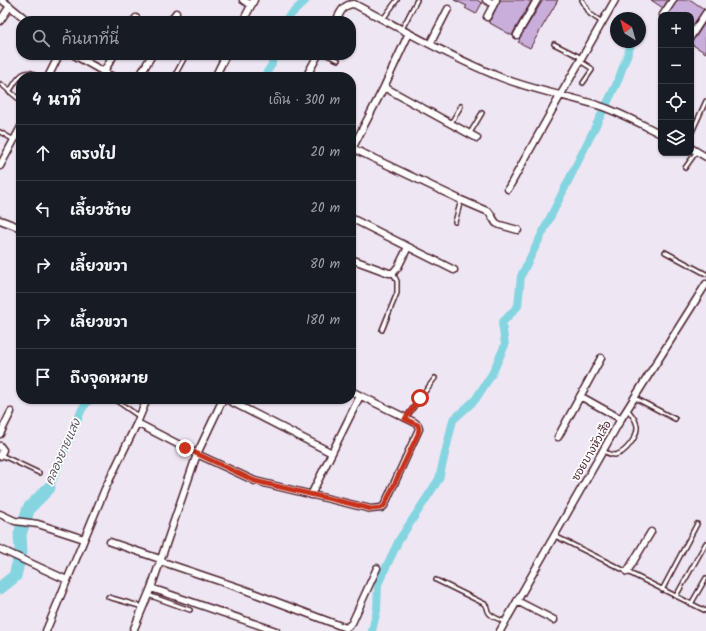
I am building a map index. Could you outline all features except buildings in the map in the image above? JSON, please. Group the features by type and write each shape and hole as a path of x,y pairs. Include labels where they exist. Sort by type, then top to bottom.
{"street":[{"path":"2,0 22,16"},
{"path":"243,0 253,2 246,16"},
{"path":"486,0 495,2 487,17"},
{"path":"517,35 537,0"},
{"path":"508,189 615,0"},
{"path":"665,12 673,0"},
{"path":"339,16 346,3 354,4 430,44 496,76 560,96 599,106 658,133"},
{"path":"0,21 10,6"},
{"path":"430,44 448,9"},
{"path":"694,31 706,13"},
{"path":"356,141 384,87 409,33"},
{"path":"50,72 56,60"},
{"path":"83,60 104,72 111,60"},
{"path":"142,72 149,60"},
{"path":"218,72 224,60"},
{"path":"309,72 315,60"},
{"path":"384,87 478,138"},
{"path":"0,166 2,157 16,136"},
{"path":"694,150 706,157"},
{"path":"356,151 489,212 496,223 518,230"},
{"path":"0,220 16,226"},
{"path":"356,221 454,270"},
{"path":"356,261 389,273 393,273 398,267 408,247"},
{"name":"ซอยบางหัวเสือ","path":"500,631 627,409 706,284"},
{"path":"558,437 602,358"},
{"path":"138,420 197,454 255,481 371,509 381,508 384,506 419,429 418,425 356,394"},
{"path":"311,495 360,396"},
{"path":"580,396 622,419"},
{"path":"46,631 105,489 145,404"},
{"path":"133,631 151,588 197,454 222,404"},
{"path":"235,404 332,453"},
{"path":"0,434 11,412"},
{"path":"0,446 3,449 0,455"},
{"path":"0,514 19,522 30,522 84,539"},
{"path":"627,572 651,532"},
{"path":"110,542 240,588 346,628 352,624 377,568"},
{"path":"0,550 67,580"},
{"path":"151,588 276,631"},
{"path":"517,601 554,620"}],"lane":[{"path":"383,19 397,0"},
{"path":"402,29 417,0"},
{"path":"582,0 590,14 602,22"},
{"path":"554,44 581,59 591,68 592,70 584,83"},
{"path":"177,72 183,60"},
{"path":"9,92 16,82"},
{"path":"0,84 16,98"},
{"path":"694,128 706,103"},
{"path":"451,123 461,106"},
{"path":"470,134 482,113"},
{"path":"0,132 14,140"},
{"path":"685,168 691,156"},
{"path":"454,222 461,200"},
{"path":"665,252 706,274"},
{"path":"382,330 397,294 397,281 393,273"},
{"path":"405,419 435,378"},
{"path":"635,398 676,419"},
{"path":"120,404 138,420"},
{"path":"603,451 611,455 616,455 629,446 637,431 637,425 635,419 627,409"},
{"path":"0,455 39,473"},
{"path":"662,590 697,524"},
{"path":"555,536 706,612"},
{"path":"676,596 706,543"},
{"path":"691,604 706,578"},
{"path":"436,580 485,604 490,614 505,622"},
{"path":"148,595 190,610"},
{"path":"108,597 143,607"}],"waterway":[{"name":"คลองยายแสง","path":"289,16 306,0"},
{"path":"372,631 377,610 378,584 399,540 439,479 453,420 475,400 492,374 505,345 502,323 518,306 521,276 617,83 630,48"},
{"name":"คลองยายแสง","path":"267,72 272,64 272,60"},
{"name":"คลองยายแสง","path":"49,488 82,409 86,404"},
{"name":"คลองยายแสง","path":"0,588 15,576 21,552 20,534 29,508 49,488"}],"route":[{"path":"185,448 255,481 371,509 377,509 384,506 418,434 418,425 405,419 420,398"}]}
